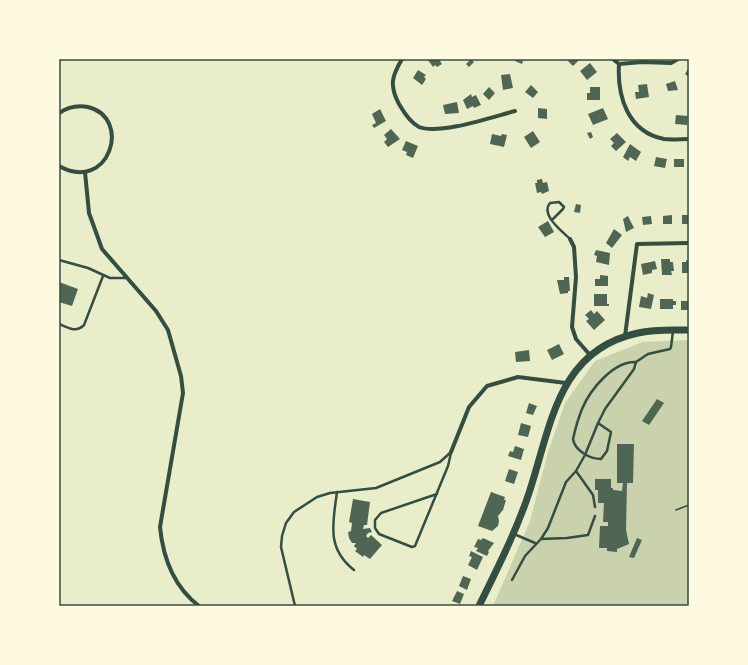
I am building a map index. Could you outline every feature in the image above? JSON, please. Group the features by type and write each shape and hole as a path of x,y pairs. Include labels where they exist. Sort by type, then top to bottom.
{"main road":[{"path":"479,606 513,534 529,493 554,411 566,383 576,369 590,355 612,341 625,336 639,332 689,330"}],"street":[{"path":"402,59 393,74 393,92 404,112 418,126 440,129 515,111"},
{"path":"613,59 618,64 620,97 626,112 636,124 648,134 665,139 689,139"},
{"path":"618,64 642,62 671,63 678,59"},
{"path":"59,113 74,106 92,108 100,113 110,128 112,140 110,152 105,161 97,168 86,172 69,172 59,166"},
{"path":"86,172 89,212 102,249 156,310 168,330 177,358 183,393 160,527 161,545 174,579 187,596 199,606"},
{"path":"570,238 574,246 576,277 572,327 576,339 590,355"},
{"path":"625,336 637,244 689,243"},
{"path":"452,452 469,407 487,386 518,377 566,383"}],"lane":[{"path":"552,220 563,209 564,206 559,202 553,202 547,206 547,213 552,220 570,238"},
{"path":"59,260 88,268 110,278 128,278"},
{"path":"59,324 74,330 80,330 84,325 103,276"},
{"path":"512,580 525,556 541,539 548,528 566,482 576,471 585,455 605,409 634,369 636,362 648,354 672,347 673,330"},
{"path":"598,423 608,429 611,434 606,454 601,459 596,459 585,455 575,446 573,439 581,410 594,389 608,374 628,361 636,362"},
{"path":"295,606 281,547 282,536 286,523 294,512 305,503 317,497 337,492 376,488 440,462 452,452"},
{"path":"437,494 381,513 375,520 375,528 379,534 414,547 437,494 452,452"},
{"path":"576,471 592,495 595,507"},
{"path":"337,492 333,526 334,542 341,558 354,570"},
{"path":"541,539 567,538 588,535 595,516"},
{"path":"513,534 536,543"}],"path":[{"path":"676,510 689,505"}],"green space":[{"path":"689,340 689,606 493,606 530,521 548,452 565,403 595,361 643,342"}],"building":[{"path":"442,59 440,61 442,64 437,67 435,65 433,67 428,60"},
{"path":"471,59 474,62 469,67 466,64"},
{"path":"516,59 523,61 522,64 515,61"},
{"path":"580,59 573,66 567,60"},
{"path":"590,63 597,72 587,80 580,71"},
{"path":"688,69 689,70 689,77 685,74"},
{"path":"418,70 426,75 424,77 426,79 422,85 413,78"},
{"path":"510,74 513,88 503,90 501,75"},
{"path":"675,81 678,90 668,91 666,84"},
{"path":"647,84 649,97 636,99 635,92 639,92 638,85"},
{"path":"531,85 538,92 533,98 525,92"},
{"path":"489,87 495,93 489,100 483,94"},
{"path":"590,87 600,87 600,100 587,100 587,93 590,93"},
{"path":"471,94 472,97 476,95 481,105 474,108 473,106 467,109 463,100"},
{"path":"457,102 459,113 445,114 443,105"},
{"path":"538,108 547,109 547,119 538,118"},
{"path":"603,108 608,119 593,125 588,114"},
{"path":"380,109 386,121 374,128 372,125 376,123 372,114"},
{"path":"676,115 688,116 687,125 675,124"},
{"path":"391,129 400,139 388,147 384,142 387,139 384,135"},
{"path":"533,131 540,142 531,148 524,137"},
{"path":"591,132 593,137 590,139 587,133"},
{"path":"617,133 626,142 616,151 611,146 614,143 610,139"},
{"path":"492,134 501,136 502,134 507,135 504,147 490,144"},
{"path":"406,141 418,146 413,158 406,155 407,152 402,150"},
{"path":"630,144 641,152 636,161 630,157 628,161 623,157"},
{"path":"656,157 667,159 665,168 654,166"},
{"path":"674,159 684,159 684,167 674,167"},
{"path":"542,179 543,183 547,182 549,191 542,194 541,192 537,193 535,183 537,183 537,180"},
{"path":"576,204 581,205 580,213 574,212"},
{"path":"672,215 672,224 663,224 663,216"},
{"path":"682,215 689,215 689,224 682,224"},
{"path":"628,216 634,228 626,232 623,219"},
{"path":"651,216 652,224 643,225 642,217"},
{"path":"548,221 554,232 545,237 538,227"},
{"path":"614,229 622,235 612,248 606,243"},
{"path":"596,250 610,253 609,265 596,262 597,256 594,255"},
{"path":"661,259 670,259 670,262 673,262 674,271 671,271 672,275 662,275"},
{"path":"686,260 689,261 689,273 682,273 682,262 686,262"},
{"path":"655,261 657,269 652,270 652,273 643,275 641,264"},
{"path":"600,275 608,276 608,286 595,286 595,279 600,279"},
{"path":"564,277 569,277 570,291 568,291 568,293 560,294 557,280 564,280"},
{"path":"59,282 78,289 72,306 59,302"},
{"path":"648,293 654,295 651,309 639,307 641,296 647,298"},
{"path":"594,294 607,294 607,304 609,304 609,306 594,306"},
{"path":"660,299 673,299 673,301 676,301 676,305 673,305 673,309 660,309"},
{"path":"681,301 689,301 689,310 681,310"},
{"path":"591,310 594,314 597,311 605,320 594,330 586,321 589,319 585,315"},
{"path":"559,344 564,354 552,360 547,350"},
{"path":"529,350 530,361 516,362 515,352"},
{"path":"657,399 664,403 649,425 642,421"},
{"path":"529,403 537,406 533,415 526,413"},
{"path":"521,423 531,426 528,437 518,435"},
{"path":"617,444 634,444 633,483 627,483 626,530 629,544 617,549 617,552 607,551 607,548 599,548 600,526 608,526 608,522 603,522 604,503 598,503 598,490 595,490 595,479 611,479 611,488 613,488 613,490 622,491 623,483 617,483"},
{"path":"515,446 524,449 521,460 508,456 510,451 513,452"},
{"path":"509,469 518,472 514,484 505,481"},
{"path":"491,492 505,497 504,500 506,500 503,510 498,516 498,526 492,531 478,526"},
{"path":"353,499 370,502 367,525 364,525 363,529 370,528 372,532 368,533 366,536 368,538 371,535 382,545 370,559 364,555 363,557 355,551 357,549 354,546 356,543 352,543 349,538 348,532 351,531 352,523 349,522"},
{"path":"483,538 494,543 488,551 487,556 476,551 478,548 474,547 478,539 481,540"},
{"path":"637,538 642,540 634,558 629,557"},
{"path":"471,551 483,557 477,570 468,565 472,557 469,556"},
{"path":"463,576 471,579 467,590 459,586"},
{"path":"457,591 464,594 460,604 452,601"}]}
